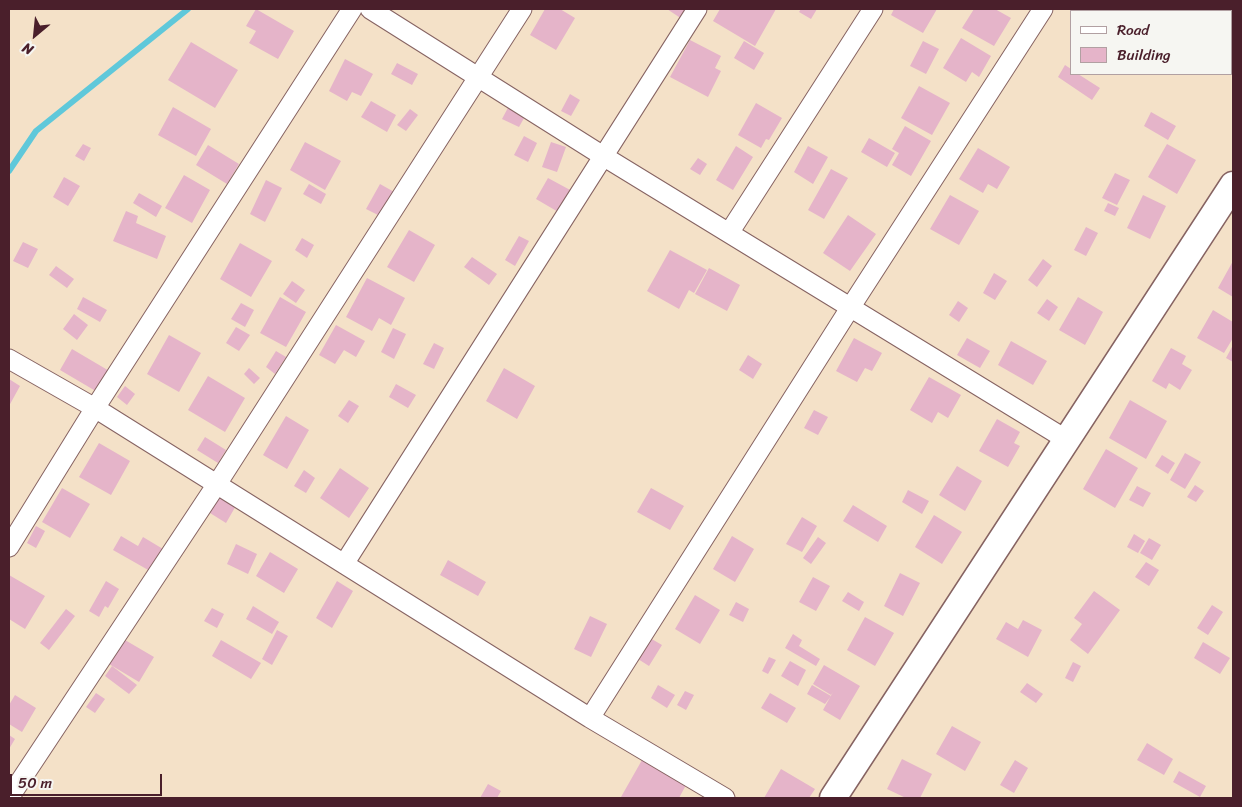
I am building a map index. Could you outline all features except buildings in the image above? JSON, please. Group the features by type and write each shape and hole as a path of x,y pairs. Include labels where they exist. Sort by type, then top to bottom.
{"main road":[{"path":"833,798 1233,185"}],"street":[{"path":"9,547 95,408 352,9"},
{"path":"370,9 729,234 1067,440"},
{"path":"9,798 217,484 522,9"},
{"path":"344,564 697,9"},
{"path":"729,234 873,9"},
{"path":"590,718 850,308 1043,9"},
{"path":"9,358 95,408 590,718 725,798"}],"waterway":[{"path":"9,171 36,131 188,9"}]}
